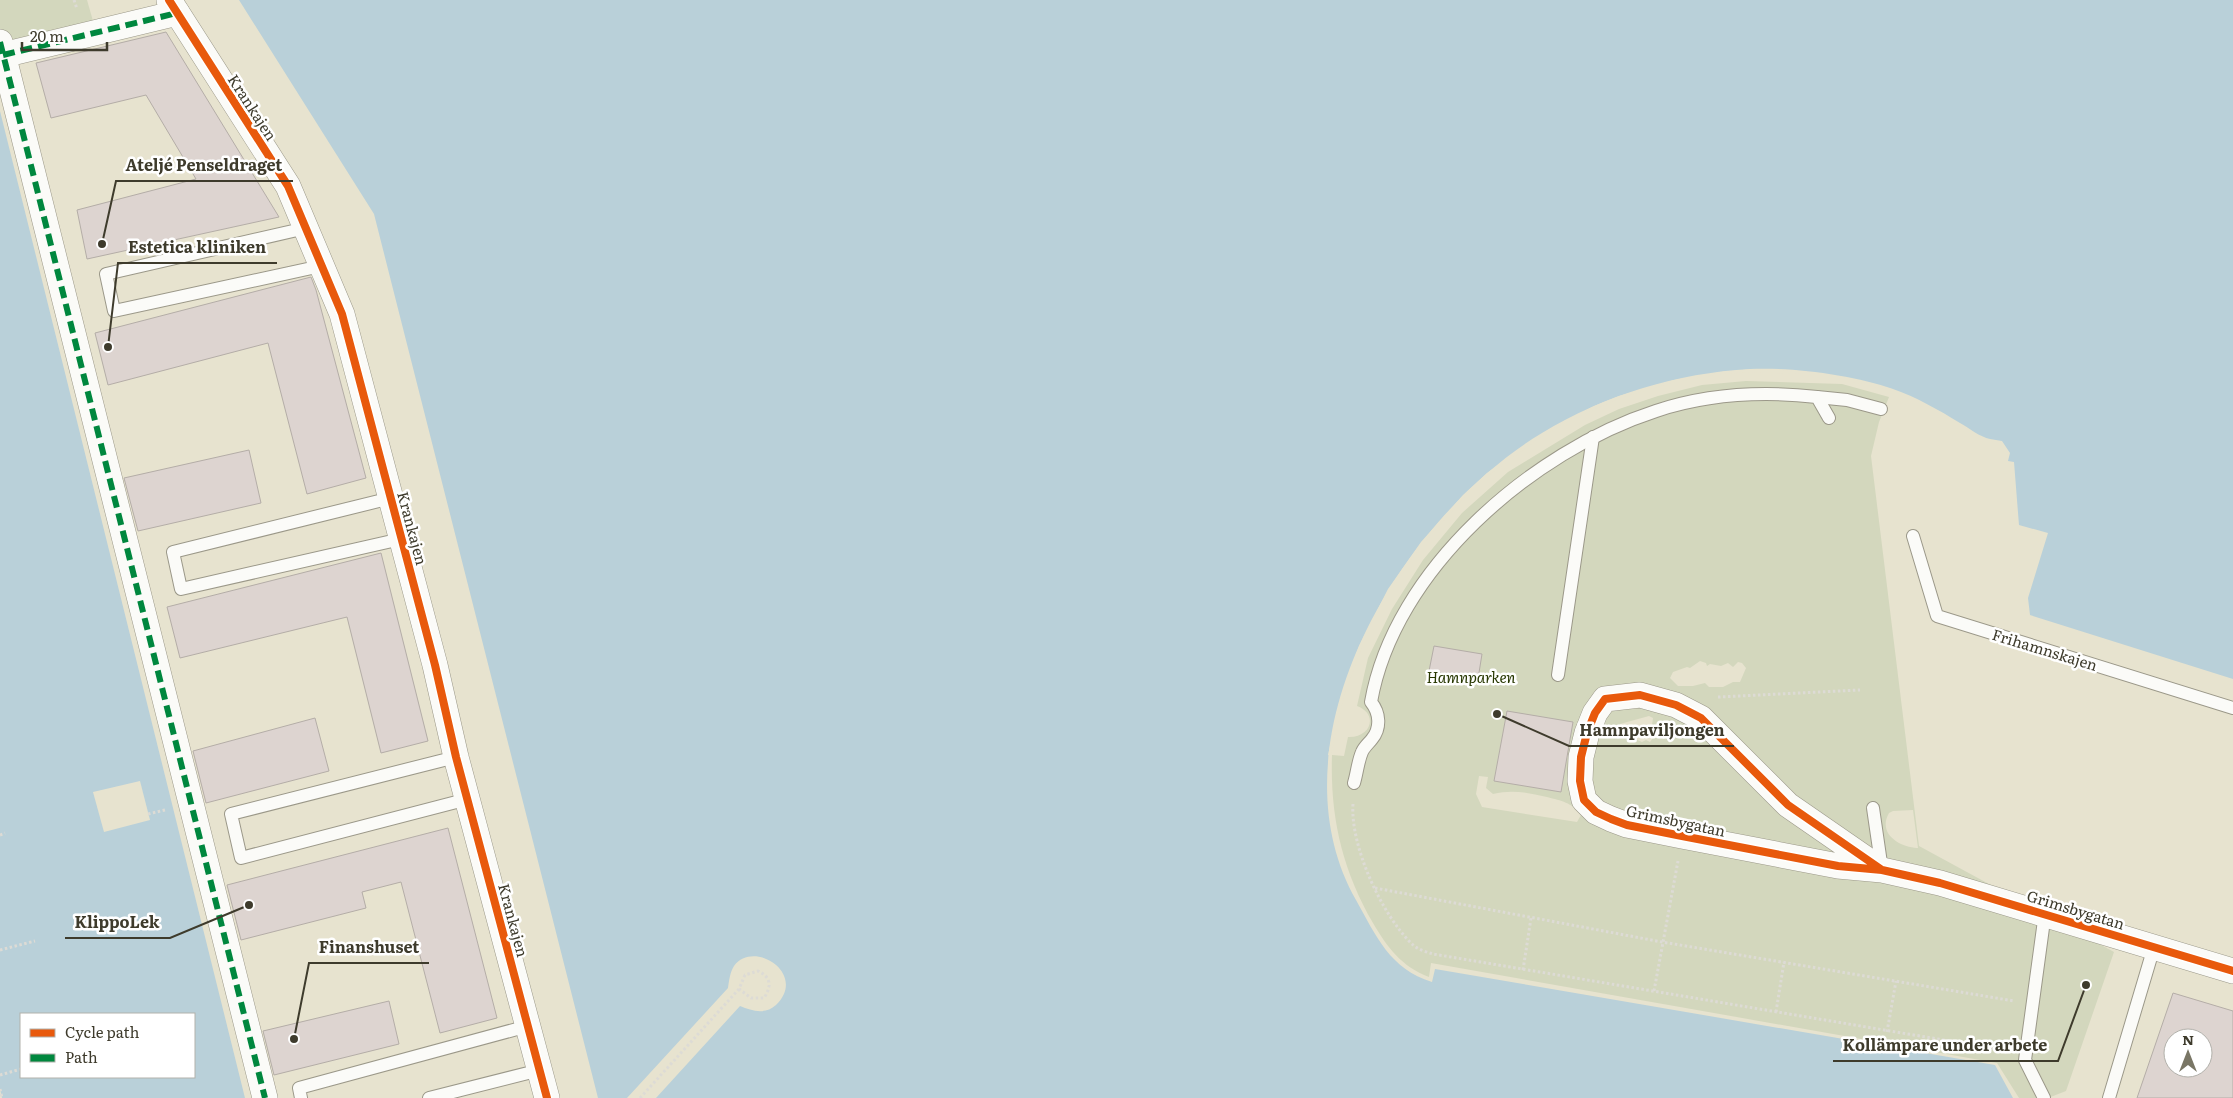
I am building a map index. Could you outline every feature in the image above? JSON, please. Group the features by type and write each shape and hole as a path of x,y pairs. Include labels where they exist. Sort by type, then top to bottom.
{"street":[{"name":"Krankajen","path":"265,1098 2,48 173,6 288,186 342,314 402,539 456,757 547,1098"},
{"name":"Grimsbygatan","path":"1882,870 1788,806 1701,718 1676,705 1640,695 1605,699 1595,713 1581,757 1580,781 1584,800 1596,812 1627,825 1838,866 1882,870 1940,883 2233,971"}],"lane":[{"path":"306,228 106,274 114,311 322,266"},
{"path":"1354,783 1362,750 1374,737 1378,728 1376,708 1371,702 1381,666 1392,638 1420,590 1447,551 1489,508 1540,469 1593,437 1656,411 1698,401 1742,394 1817,397 1848,400 1880,409"},
{"path":"1817,397 1829,418"},
{"path":"1558,676 1593,437"},
{"name":"Krankajen","path":"390,498 173,552 181,589 402,539"},
{"name":"Frihamnskajen","path":"1913,536 1937,616 2233,708"},
{"path":"456,757 231,814 241,858 468,799"},
{"path":"1873,808 1882,870"},
{"path":"2044,913 2025,1060 2044,1098"},
{"path":"2108,1098 2154,947"},
{"path":"301,1098 299,1088 528,1026"},
{"path":"429,1098 540,1070"}],"path":[{"path":"1354,783 1352,817 1359,853 1374,888 1399,928 1413,946 1433,954 1523,970 1996,1049 2025,1060"},
{"path":"148,814 173,808"},
{"path":"0,835 5,833"},
{"path":"1654,991 1682,836"},
{"path":"1374,888 1662,942 2031,1004"},
{"path":"1523,970 1531,918"},
{"path":"0,950 35,941"},
{"path":"1776,1012 1784,962"},
{"path":"640,1098 739,989 746,975 758,971 765,975 770,983 764,998 751,998 739,989"},
{"path":"1887,1032 1896,981"},
{"path":"0,1074 20,1069"},
{"path":"0,1089 2,1098"}],"green space":[{"path":"0,0 87,0 93,21 0,44"},
{"name":"Hamnparken","path":"1746,381 1842,384 1889,397 1879,422 1871,456 1919,846 2114,952 2066,1091 2048,1098 2019,1098 1997,1063 1431,963 1429,977 1411,968 1396,955 1378,932 1362,903 1353,883 1340,842 1333,800 1332,755 1344,756 1348,737 1362,734 1367,730 1370,720 1368,714 1357,706 1368,658 1392,609 1423,560 1462,513 1508,472 1585,425 1619,409 1658,396 1702,385","holes":["1700,661 1706,663 1707,666 1710,664 1721,666 1728,663 1733,667 1738,662 1742,663 1746,668 1740,682 1733,682 1723,687 1709,687 1705,683 1693,686 1678,686 1670,678 1673,672 1687,667 1690,668","1649,716 1653,718 1652,725 1655,735 1650,742 1646,740 1642,742 1619,732 1620,724","1479,776 1488,777 1486,788 1493,794 1514,792 1547,797 1570,805 1581,815 1577,822 1482,807 1476,794","1913,810 1918,848 1904,845 1892,838 1888,833 1886,820 1889,813"]}],"water":[{"path":"239,0 2233,0 2233,679 2030,615 2028,598 2048,533 2019,525 2014,462 2008,461 2010,453 2002,441 1982,436 1902,392 1841,376 1784,369 1750,369 1696,375 1669,381 1616,397 1542,433 1490,471 1441,519 1398,575 1363,638 1338,704 1327,771 1332,837 1356,900 1370,926 1395,960 1405,969 1432,982 1435,969 1995,1065 2013,1098 656,1098 740,1006 754,1011 763,1011 776,1005 784,993 786,982 782,972 765,958 754,956 743,959 734,966 728,988 627,1098 598,1098 374,214"},
{"path":"0,111 245,1098 2,1098 0,1089"}],"pier":[{"path":"1753,369 1801,371 1849,378 1892,389 1891,391 1849,381 1800,374 1753,372 1721,374 1675,382 1620,398 1569,421 1541,437 1489,475 1465,497 1423,544 1390,591 1362,647 1344,696 1331,755 1328,755 1341,696 1359,646 1388,589 1421,542 1463,495 1487,473 1540,435 1594,406 1619,396 1674,380"},
{"path":"140,781 150,820 104,832 93,792"}],"building":[{"path":"166,32 279,217 87,259 77,210 196,179 146,95 51,118 36,63"},
{"path":"311,277 366,478 307,494 268,343 108,385 95,333"},
{"path":"249,450 261,503 138,531 124,478"},
{"path":"381,553 428,741 381,753 347,617 180,658 167,607"},
{"path":"1434,646 1482,654 1478,679 1429,671"},
{"path":"1507,711 1573,722 1561,792 1494,781"},
{"path":"315,718 329,771 206,803 193,751"},
{"path":"448,828 497,1018 440,1033 401,882 362,892 366,908 241,940 227,885"},
{"path":"2173,993 2233,1011 2233,1098 2137,1098"},
{"path":"389,1001 399,1044 274,1075 263,1031"}],"marked path":[{"path":"3,55 177,13"},
{"path":"0,42 265,1098"}],"cycle path":[{"path":"169,0 288,186 342,314 435,665 456,757 547,1098"},
{"path":"1882,870 1788,805 1701,718 1676,705 1640,695 1605,699 1595,713 1587,733 1581,757 1580,781 1584,800 1596,812 1611,819 1627,825 1682,836 1838,866 1882,870 1940,883 2233,971"}],"place":[{"name":"Ateljé Penseldraget","path":"102,244"},
{"name":"Estetica kliniken","path":"108,347"},
{"name":"Hamnpaviljongen","path":"1497,714"},
{"name":"KlippoLek","path":"249,905"},
{"name":"Kollämpare under arbete","path":"2086,985"},
{"name":"Finanshuset","path":"294,1039"}]}
